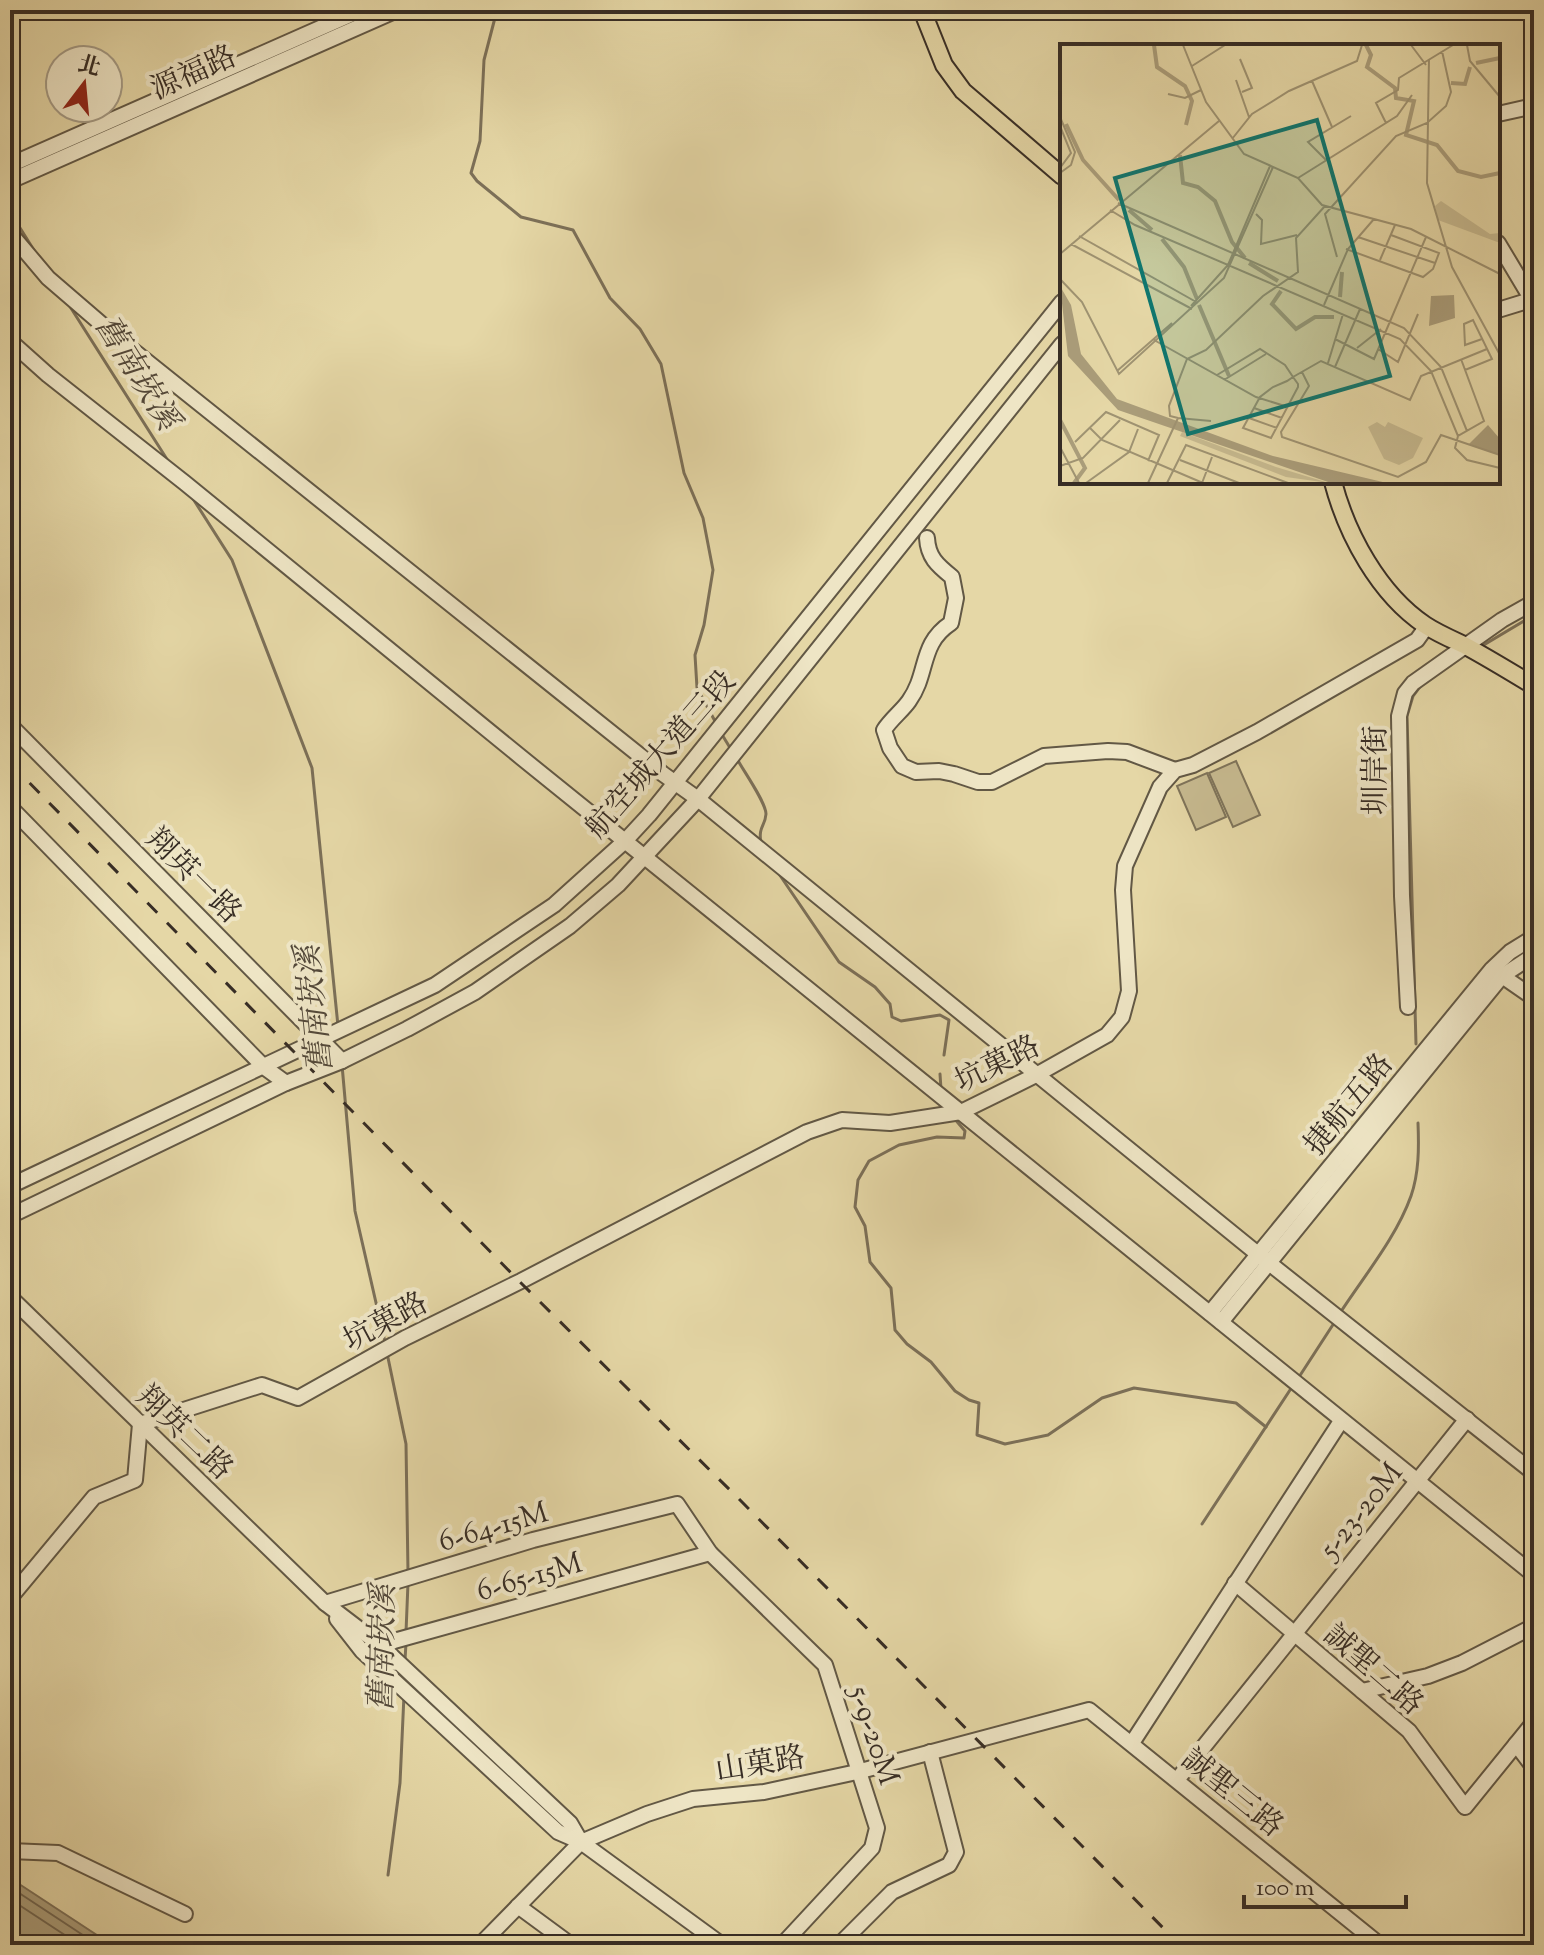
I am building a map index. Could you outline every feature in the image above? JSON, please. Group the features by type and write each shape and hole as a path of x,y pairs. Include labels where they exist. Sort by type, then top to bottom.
{"main road":[{"path":"922,10 944,65 963,91 1060,174"},
{"path":"1334,484 1339,504 1366,559 1382,584 1408,612 1427,626 1534,686"}],"street":[{"name":"源福路","path":"10,165 361,10"},
{"name":"源福路","path":"10,181 397,10"},
{"path":"1500,114 1534,106"},
{"path":"10,233 48,278 120,340 698,799 1036,1075 1534,1473"},
{"path":"1500,246 1533,300 1500,309"},
{"name":"航空城大道三段","path":"10,1186 435,985 554,905 625,841 675,782 1060,304"},
{"path":"10,341 48,375 1534,1575"},
{"name":"航空城大道三段","path":"10,1216 420,1022 514,967 570,926 618,885 698,799 1060,346"},
{"path":"927,538 928,552 937,566 952,577 956,598 951,623 938,632 930,643 909,701 884,730 890,748 902,766 916,772 939,771 978,782 992,782 1044,756 1108,751 1137,755 1175,770 1193,765 1417,640 1427,626"},
{"name":"圳岸街","path":"1408,1007 1402,896 1399,716 1405,693 1413,683 1502,620 1534,602"},
{"name":"翔英一路","path":"10,725 342,1061"},
{"name":"坑菓路","path":"140,1424 262,1385 298,1398 405,1338 664,1209 807,1132 842,1120 890,1123 961,1112 1107,1035 1122,1017 1130,976 1123,890 1125,866 1160,787 1175,770"},
{"path":"10,807 264,1067 286,1083"},
{"name":"捷航五路","path":"1215,1318 1497,973 1510,952 1534,937"},
{"name":"捷航五路","path":"1497,973 1534,955"},
{"path":"1497,973 1534,998"},
{"name":"翔英二路","path":"10,1297 325,1603 380,1645 570,1823 581,1842"},
{"name":"5-23-20M","path":"1177,1780 1467,1419"},
{"path":"1132,1743 1341,1421"},
{"path":"10,1598 94,1497 135,1480 140,1424"},
{"name":"6-64-15M","path":"325,1603 533,1540 677,1504"},
{"name":"5-9-20M","path":"677,1504 710,1553 825,1665 877,1828 872,1848 782,1945"},
{"name":"6-65-15M","path":"362,1651 710,1553"},
{"name":"誠聖二路","path":"1235,1583 1409,1731 1465,1807 1516,1744"},
{"name":"翔英二路","path":"325,1603 362,1651 558,1832 581,1842 722,1945"},
{"path":"1362,1691 1428,1676 1462,1663 1534,1626"},
{"name":"山菓路","path":"480,1945 581,1842 647,1814 693,1799 764,1792 857,1772 1089,1710"},
{"name":"誠聖三路","path":"1089,1710 1380,1945"},
{"path":"1534,1722 1516,1744 1534,1768"},
{"path":"839,1945 892,1892 949,1865 956,1852 930,1752"},
{"path":"10,1851 58,1853 185,1914"},
{"path":"518,1906 571,1945"}],"shaded area":[{"path":"1236,761 1260,815 1233,827 1209,773"},
{"path":"1207,773 1226,817 1196,830 1177,786"}],"water":[{"path":"10,1878 112,1945 10,1945"}],"waterway":[{"path":"497,10 484,60 480,141 471,173 521,217 573,230 610,298 640,329 661,364 684,473 703,518 713,570 704,625 695,655 697,688 716,723"},
{"name":"舊南崁溪","path":"10,212 37,255"},
{"name":"舊南崁溪","path":"69,305 170,464"},
{"name":"舊南崁溪","path":"190,494 232,560 312,768 338,1026"},
{"path":"1482,646 1534,615"},
{"path":"1416,1044 1407,716 1413,696 1422,684"},
{"path":"721,733 732,751"},
{"path":"736,757 765,809 761,844"},
{"path":"777,871 839,962 875,987 890,1004 892,1017 901,1021 940,1015 949,1020 944,1055"},
{"name":"舊南崁溪","path":"342,1065 355,1211 385,1342"},
{"path":"940,1074 941,1089"},
{"path":"953,1117 965,1131 964,1138 937,1137 899,1145 869,1161 858,1180 855,1207 865,1226 870,1262 891,1288 895,1330 907,1344 931,1362 955,1391 979,1403 977,1435 1005,1444 1048,1435 1102,1398 1134,1388 1236,1403 1266,1427"},
{"path":"1340,1313 1405,1212 1417,1169 1418,1123"},
{"path":"1299,1377 1336,1320"},
{"name":"舊南崁溪","path":"387,1353 406,1444 408,1572"},
{"path":"1202,1524 1292,1387"},
{"name":"舊南崁溪","path":"406,1632 408,1583"},
{"name":"舊南崁溪","path":"405,1660 406,1643"},
{"name":"舊南崁溪","path":"388,1875 400,1783 404,1695"}],"railway":[{"path":"10,763 523,1285 1180,1945"}]}
